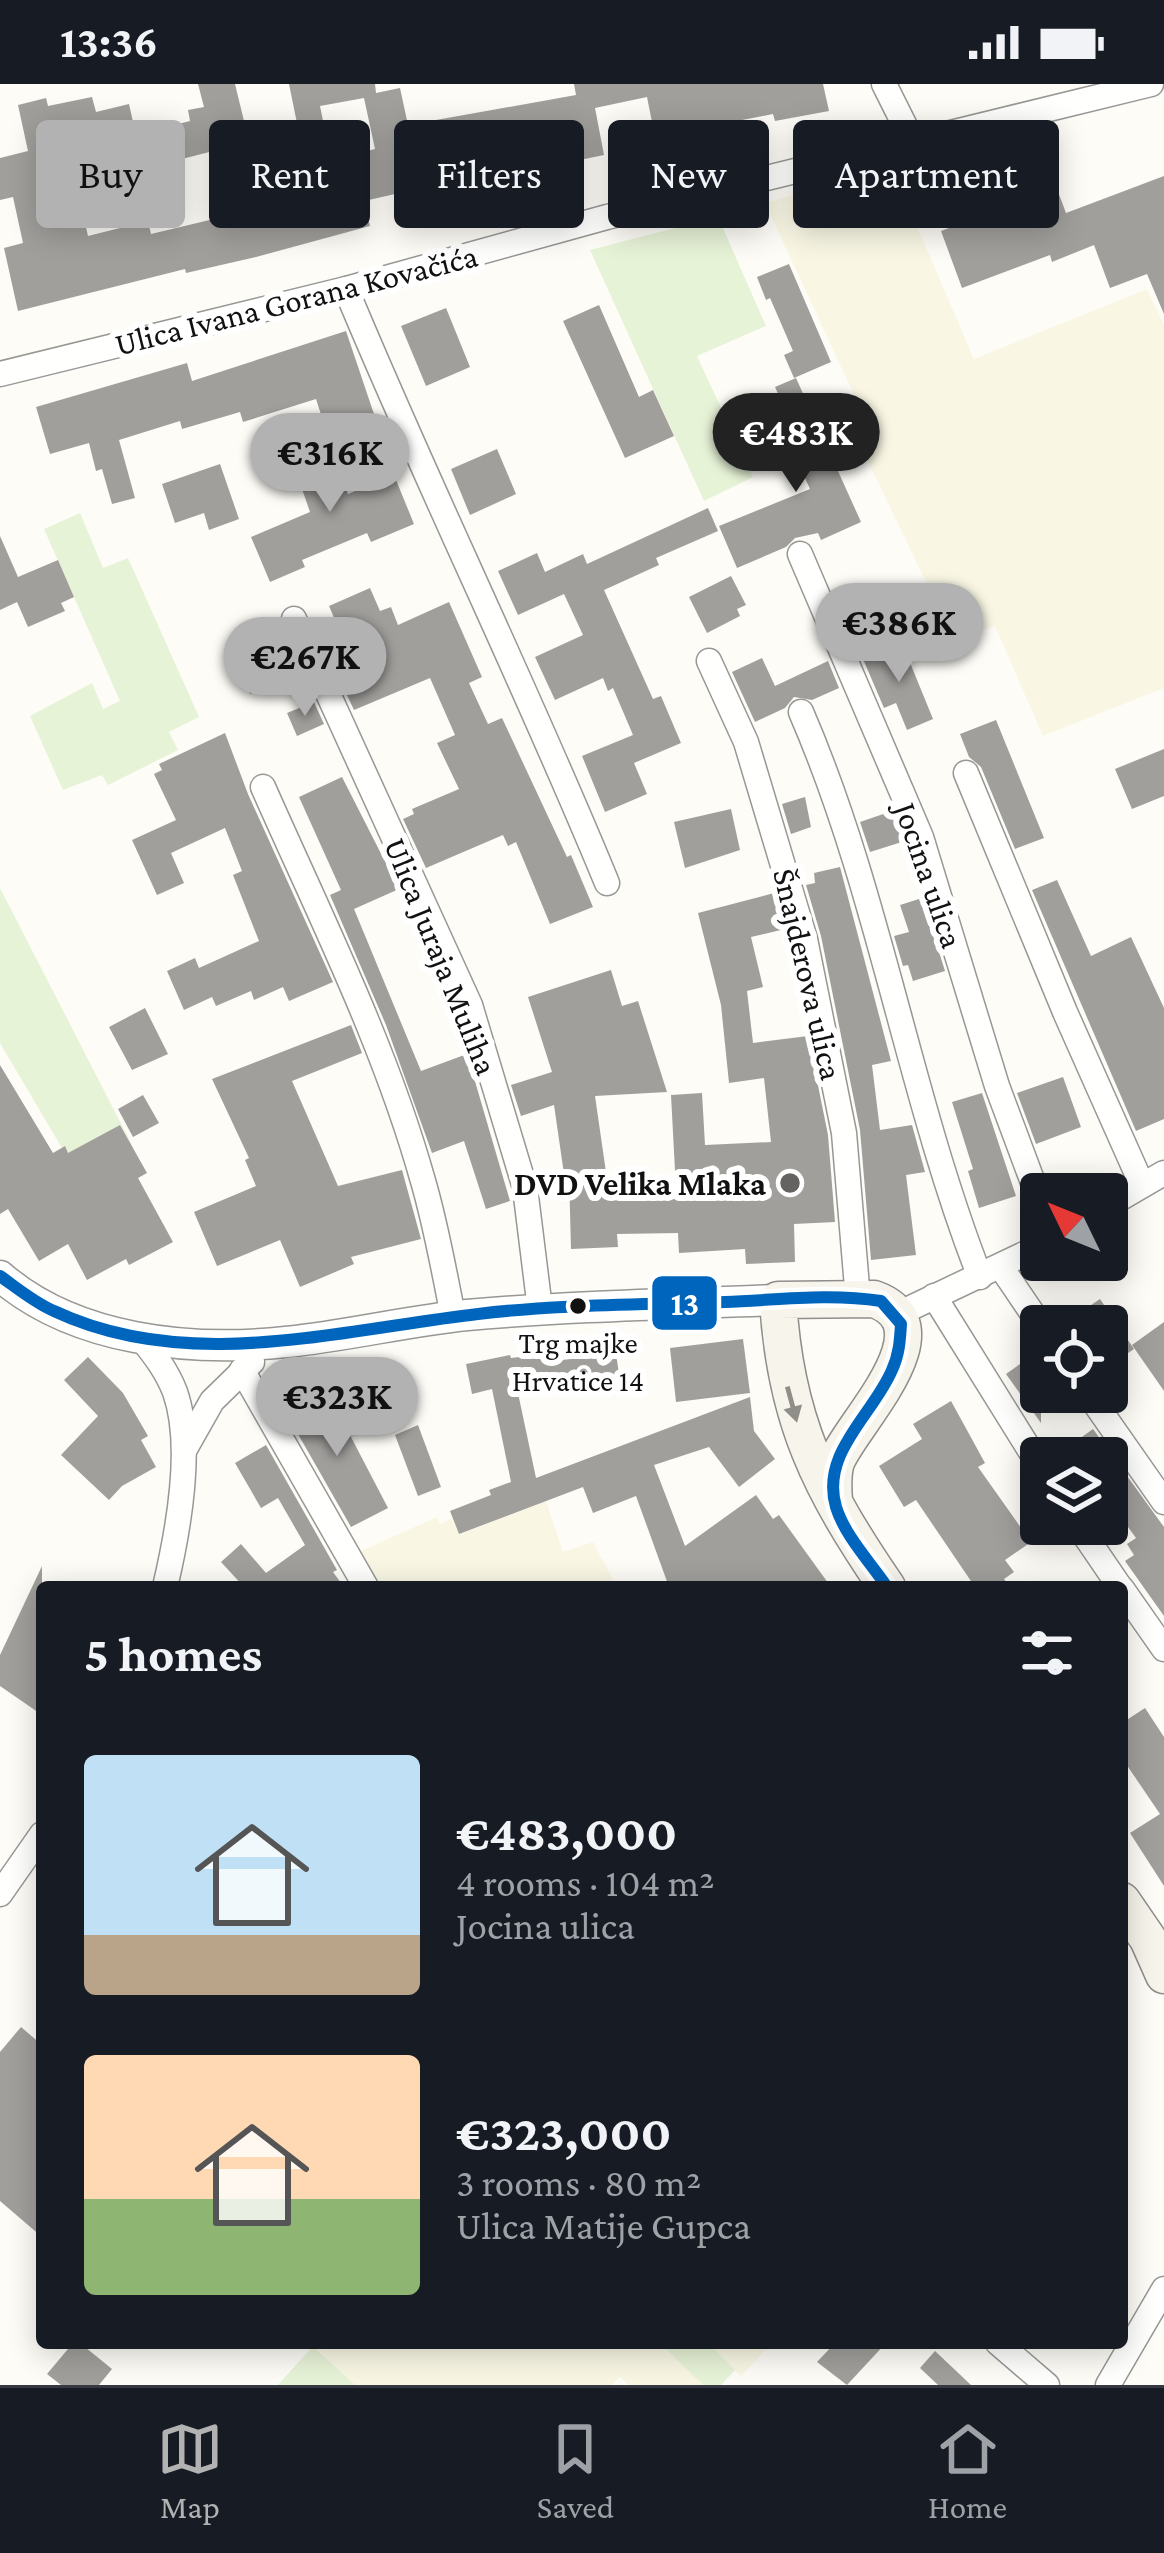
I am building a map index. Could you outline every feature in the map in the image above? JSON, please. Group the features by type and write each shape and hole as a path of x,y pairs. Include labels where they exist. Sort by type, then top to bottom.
{"main road":[{"path":"834,1501 832,1484 838,1459 896,1365 902,1335 896,1315 880,1301 778,1300 781,1357 798,1427 834,1501 883,1581"},
{"path":"1128,1910 1164,1975"}],"street":[{"path":"884,84 902,120"},
{"name":"Ulica Ivana Gorana Kovačića","path":"1003,120 1151,84"},
{"name":"Ulica Ivana Gorana Kovačića","path":"0,374 793,171"},
{"path":"346,289 411,447 552,748 608,883"},
{"name":"Jocina ulica","path":"800,554 920,837 997,1086 1029,1173"},
{"name":"Ulica Juraja Muliha","path":"294,619 470,1005 525,1188 540,1309"},
{"name":"Šnajderova ulica","path":"709,661 746,742 806,940 844,1133 859,1299"},
{"path":"801,712 854,856 930,1126 991,1272 1022,1305"},
{"name":"Jocina ulica","path":"966,773 1082,1054 1153,1179"},
{"path":"262,787 390,1085 423,1179 452,1316"},
{"path":"896,1315 1020,1257"},
{"path":"0,1276 24,1297 58,1314 140,1337 187,1344 282,1343 452,1316 540,1309 778,1300"},
{"path":"934,1296 1022,1437"},
{"path":"140,1337 176,1396 183,1455 166,1581"},
{"path":"183,1455 202,1414 242,1370 282,1343"},
{"path":"242,1370 363,1581"},
{"path":"1102,1413 1164,1502"},
{"path":"1091,1545 1116,1581"},
{"path":"1128,1598 1164,1649"},
{"path":"0,1894 36,1843"},
{"path":"1108,2385 1164,2289"},
{"path":"1005,2349 1047,2385"}],"shaded area":[{"path":"793,195 793,228 918,228 974,359 1147,289 1164,325 1164,688 1043,736 995,626 954,640 847,418 861,410 769,212 769,202"},
{"path":"546,1501 563,1552 593,1542 614,1581 371,1581 354,1554 437,1517 440,1524 452,1518 459,1534"},
{"path":"317,2349 665,2349 703,2385 629,2385 620,2377 612,2385 355,2385"},
{"path":"714,2349 766,2349 741,2376"}],"green space":[{"path":"675,228 723,228 766,326 697,356 753,477 704,501 590,250"},
{"path":"80,513 103,568 128,558 199,717 169,732 178,750 108,785 102,775 63,790 30,716 92,683 103,709 120,701 44,529"},
{"path":"0,888 132,1145 106,1159 95,1139 68,1153 62,1148 0,1043"},
{"path":"310,2349 316,2349 355,2385 278,2385"},
{"path":"666,2349 714,2349 735,2370 721,2385 703,2385"}],"building":[{"path":"198,84 235,84 244,120 209,120 209,152 185,158 188,110 204,107"},
{"path":"289,84 375,84 376,93 400,88 407,120 394,120 394,194 370,200 370,150 375,149 364,98 320,106 323,120 296,120"},
{"path":"574,84 823,84 829,111 775,121 773,114 742,120 652,120 647,97 595,108 604,155 584,159 584,120 436,120 576,95"},
{"path":"92,97 96,112 129,104 133,120 36,120 36,228 86,228 88,236 120,228 150,228 151,234 209,220 209,228 363,228 18,311 4,248 23,243 13,197 0,200 0,158 28,151 18,105 46,98 48,106"},
{"path":"1164,176 1164,314 1147,274 1110,288 1094,245 1052,262 1050,255 962,288 941,231 1059,228 1059,194 1066,213"},
{"path":"789,264 831,362 794,378 784,355 793,351 757,277"},
{"path":"599,305 639,397 653,390 674,436 625,458 563,321"},
{"path":"446,308 470,367 426,386 401,326"},
{"path":"346,331 377,423 329,439 316,399 243,422 240,412 182,429 180,421 119,440 135,498 112,504 89,443 50,454 36,407 187,363 192,381"},
{"path":"796,378 861,522 821,540 818,533 795,538 786,547 737,568 719,526 810,489 799,465 808,461 775,387"},
{"path":"330,443 348,494 394,475 414,524 371,542 367,533 302,560 305,567 270,582 251,537 310,512 291,457"},
{"path":"497,449 516,494 470,515 451,469"},
{"path":"220,464 239,519 209,530 204,513 175,523 162,484"},
{"path":"708,508 718,531 656,558 659,565 604,590 653,699 661,696 681,743 634,763 647,794 605,812 582,756 633,735 613,688 608,691 603,678 555,700 535,657 583,635 564,594 518,615 498,571 537,553 545,572 583,554 587,564"},
{"path":"0,536 18,577 58,560 74,597 61,603 65,611 28,627 17,602 0,610"},
{"path":"731,576 746,605 737,609 740,616 707,633 689,597"},
{"path":"370,588 380,611 391,607 398,625 449,602 482,677 469,683 488,724 502,718 593,907 550,924 516,842 508,846 503,835 426,868 403,819 414,814 412,809 459,789 437,743 455,735 430,678 354,710 344,689 352,685 330,633 339,629 329,606"},
{"path":"275,633 293,676 250,694 232,651"},
{"path":"902,643 933,719 907,730 896,703 884,708 863,659"},
{"path":"762,658 775,686 828,661 839,688 812,700 794,697 785,708 755,722 732,672"},
{"path":"314,702 324,724 297,736 287,713"},
{"path":"996,720 1044,838 1015,849 981,767 969,757 960,734"},
{"path":"225,733 333,982 289,1001 283,987 254,1000 251,991 216,1006 212,997 184,1010 167,971 195,958 199,968 259,941 233,875 242,871 225,828 171,853 184,883 157,895 132,840 176,820 154,774 162,770 159,764"},
{"path":"1164,749 1164,796 1132,809 1115,769"},
{"path":"342,777 399,889 354,909 421,1071 467,1054 510,1201 486,1209 464,1141 432,1153 386,1025 330,895 341,890 299,797"},
{"path":"805,797 811,827 791,834 782,804"},
{"path":"731,809 740,850 685,868 674,822"},
{"path":"892,811 905,841 870,852 860,822"},
{"path":"840,867 891,1061 872,1065 880,1130 912,1125 925,1172 906,1175 916,1255 871,1260 860,1130 821,936 806,885 815,883 814,873"},
{"path":"1057,880 1091,956 1131,937 1164,1008 1164,1119 1136,1131 1032,890"},
{"path":"774,893 785,929 751,937 763,987 747,991 753,1043 808,1036 828,1135 835,1222 794,1224 795,1262 746,1264 745,1249 679,1253 678,1233 617,1234 618,1247 571,1249 569,1174 564,1174 554,1105 521,1116 511,1085 552,1072 528,997 611,970 622,1006 638,1001 667,1092 595,1096 609,1193 676,1190 671,1095 702,1093 705,1145 771,1142 764,1078 729,1083 721,1005 698,913"},
{"path":"922,898 945,971 913,981 894,936 909,932 900,905"},
{"path":"145,1008 168,1054 132,1070 109,1027"},
{"path":"351,1025 362,1053 292,1081 338,1186 402,1170 421,1239 351,1257 354,1264 300,1287 280,1240 217,1266 194,1212 256,1186 245,1160 249,1158 212,1079"},
{"path":"0,1065 53,1153 65,1146 68,1153 120,1125 147,1173 138,1178 173,1242 87,1280 68,1244 39,1261 8,1209 0,1214"},
{"path":"1063,1077 1081,1127 1036,1144 1017,1093"},
{"path":"982,1093 1016,1196 979,1208 968,1171 973,1169 952,1102"},
{"path":"143,1095 159,1123 133,1137 118,1109"},
{"path":"1164,1322 1164,1391 1132,1345"},
{"path":"743,1339 750,1393 676,1402 670,1348"},
{"path":"561,1352 562,1360 616,1354 620,1380 518,1393 536,1478 750,1397 754,1431 775,1459 739,1487 709,1447 654,1465 685,1546 756,1495 773,1519 779,1515 827,1581 667,1581 636,1496 593,1513 583,1487 459,1534 450,1511 511,1482 492,1389 472,1394 466,1364"},
{"path":"88,1357 123,1393 148,1436 141,1440 156,1467 122,1486 109,1500 61,1455 98,1416 64,1380"},
{"path":"1020,1364 1020,1394 1006,1374"},
{"path":"327,1391 388,1508 351,1527 286,1413"},
{"path":"951,1401 985,1463 978,1467 1020,1526 1020,1545 1027,1545 1005,1560 1014,1572 1006,1581 971,1581 916,1500 904,1507 879,1466 922,1439 913,1424"},
{"path":"418,1425 441,1487 418,1496 395,1435"},
{"path":"266,1445 340,1581 238,1581 221,1562 241,1544 266,1573 305,1545 278,1498 261,1508 235,1463"},
{"path":"1128,1477 1164,1527 1164,1616 1125,1561 1134,1555 1128,1545 1136,1538 1128,1527"},
{"path":"42,1566 42,1581 36,1581 36,1711 0,1686 0,1655"},
{"path":"1145,1708 1164,1737 1164,1886 1130,1833 1160,1814 1128,1767 1128,1719"},
{"path":"21,2027 36,2040 36,2232 0,2201 0,2052"},
{"path":"68,2349 87,2349 112,2369 99,2385 61,2385 47,2374"},
{"path":"829,2349 880,2349 847,2385 817,2362"},
{"path":"935,2351 971,2385 938,2385 920,2368"}],"transit line":[{"name":"13","path":"0,1276 47,1308 105,1330 210,1344 318,1337 540,1308 823,1297 881,1301 901,1324 898,1353 883,1387 842,1452 833,1487 845,1528 883,1581"}],"place":[{"name":"DVD Velika Mlaka","path":"790,1183"},
{"name":"Trg majke Hrvatice 14","path":"578,1306"}]}
